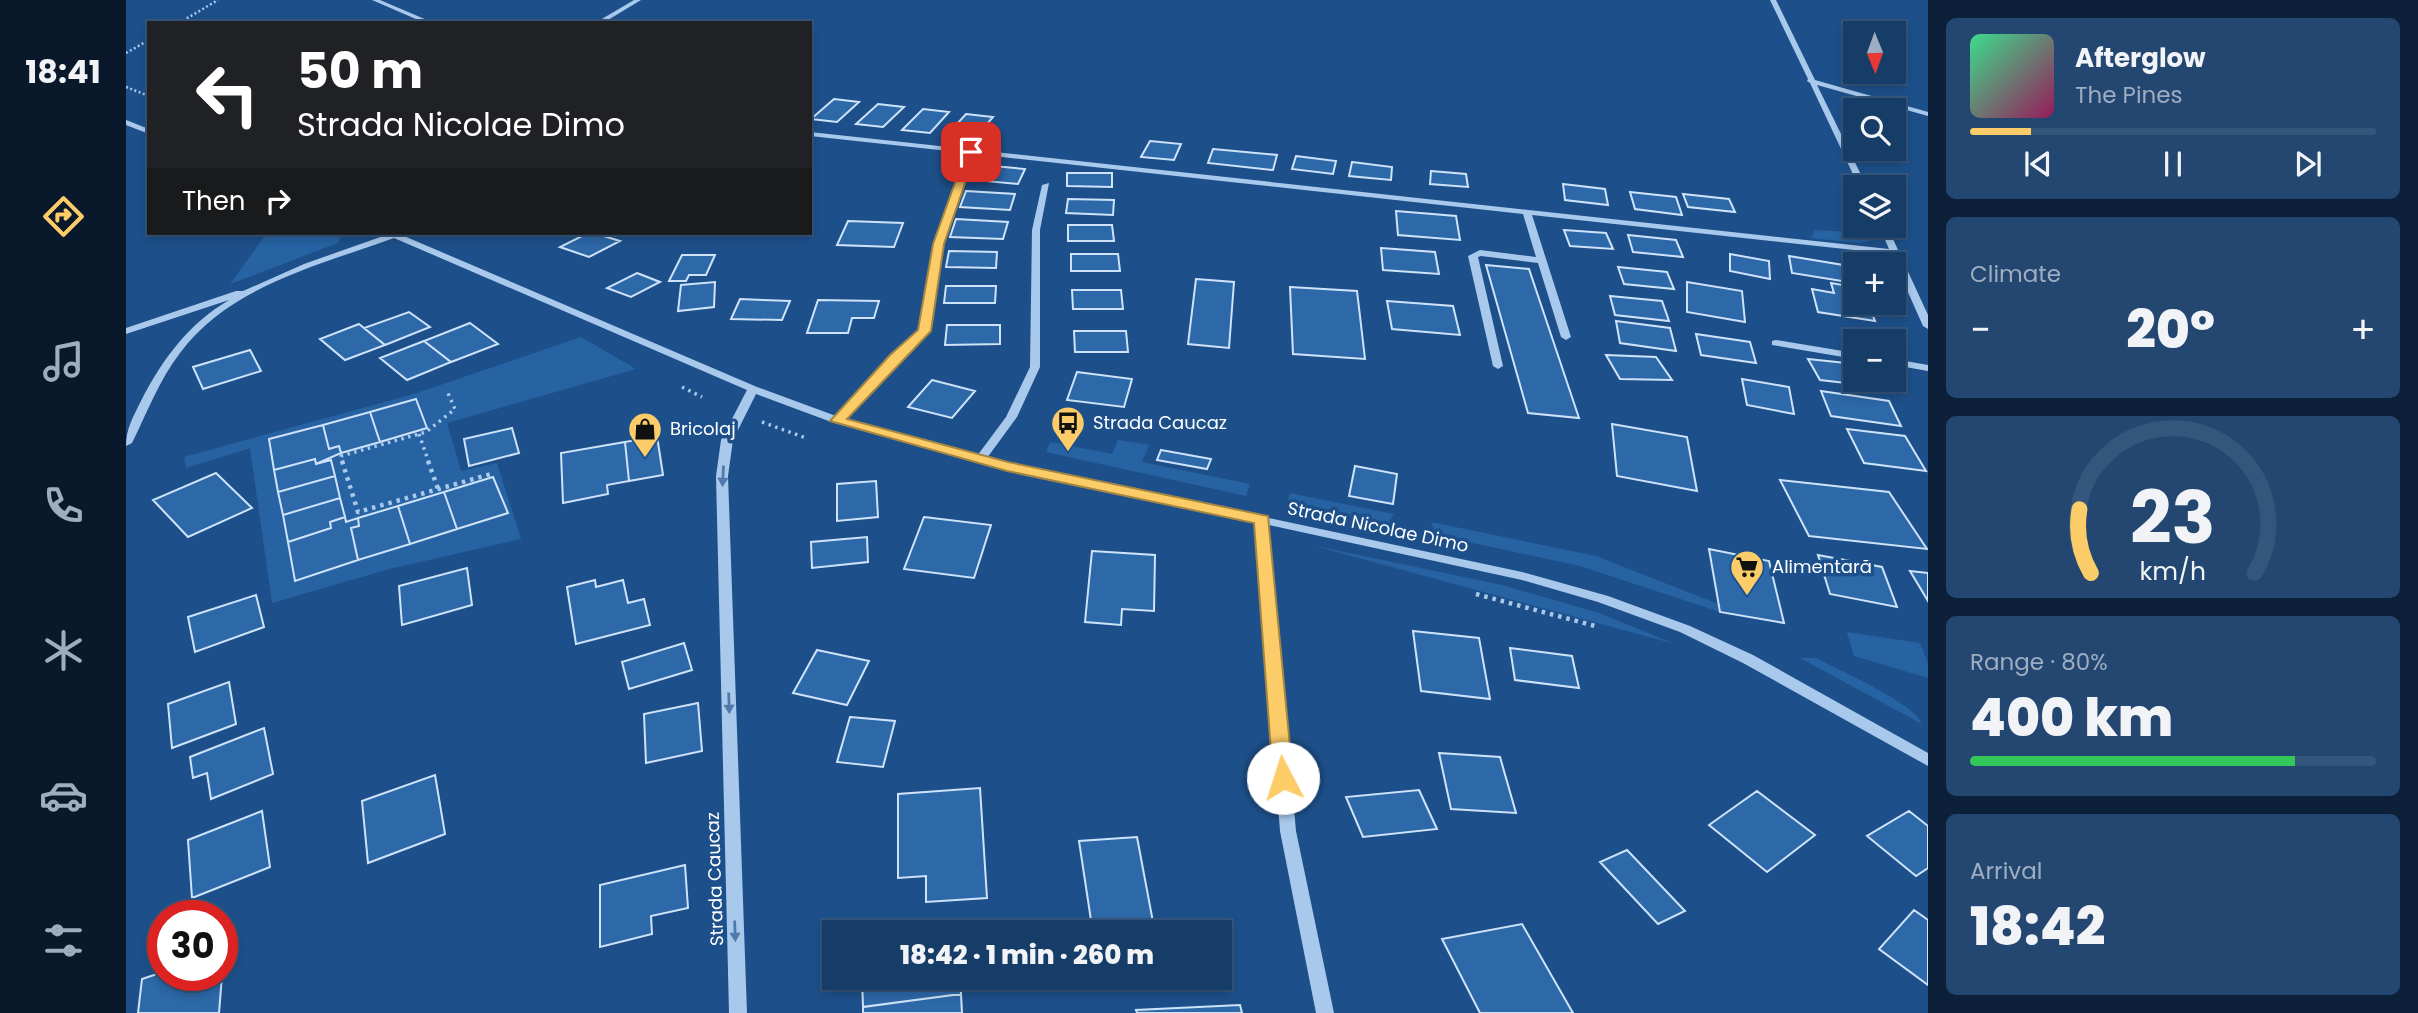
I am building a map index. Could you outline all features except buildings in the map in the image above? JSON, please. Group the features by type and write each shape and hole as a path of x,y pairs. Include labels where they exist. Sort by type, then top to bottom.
{"street":[{"path":"374,0 427,21"},
{"path":"601,21 638,0"},
{"path":"1773,0 1857,175"},
{"path":"1810,81 1928,114"},
{"path":"126,122 147,131"},
{"path":"812,134 1896,252"},
{"path":"838,421 895,358 925,331 939,244 971,152"},
{"path":"980,460 1010,417 1035,367 1035,230 1046,185"},
{"path":"1527,214 1539,260 1566,337"},
{"path":"126,331 253,289 389,235"},
{"path":"394,235 752,389"},
{"path":"1889,238 1896,252"},
{"path":"1498,366 1473,256 1479,253 1539,260"},
{"path":"1906,275 1928,326"},
{"path":"126,443 176,350 199,325 253,289"},
{"path":"1776,343 1843,354"},
{"path":"1906,364 1928,368"},
{"name":"Strada Nicolae Dimo","path":"752,389 838,421 980,460 1508,573 1604,599 1685,629 1748,659 1928,760"},
{"name":"Strada Caucaz","path":"736,1011 722,476 727,440 752,389"},
{"path":"1262,519 1287,831 1325,1013"}],"path":[{"path":"182,21 218,0"},
{"path":"126,53 147,41"},
{"path":"126,87 147,95"},
{"path":"447,391 455,410 419,434 341,456 358,512 491,474"},
{"path":"419,434 438,489"}],"shaded area":[{"path":"1815,230 1843,232 1843,238 1873,240 1860,243 1811,238"},
{"path":"266,235 342,235 338,243 230,284"},
{"path":"581,337 636,369 447,423 461,471 497,463 521,539 389,569 272,603 250,448 186,468 184,457 414,394"},
{"path":"1118,440 1149,445 1142,462 1250,484 1246,496 1046,452 1050,442 1112,454"},
{"path":"1290,493 1394,514 1387,524 1301,508 1288,500"},
{"path":"1431,522 1596,556 1718,604 1720,612 1580,566 1436,535"},
{"path":"1311,545 1502,585 1599,613 1675,644"},
{"path":"1847,632 1920,643 1928,664 1928,678 1854,656"},
{"path":"1800,658 1816,658 1875,688 1906,707 1922,724"}],"place":[{"name":"Strada Caucaz","path":"1068,453"},
{"name":"Bricolaj","path":"645,459"},
{"name":"Alimentară","path":"1747,597"}],"route":[{"path":"971,152 939,244 925,331 895,358 838,421 1007,466 1262,519 1283,778"}]}
